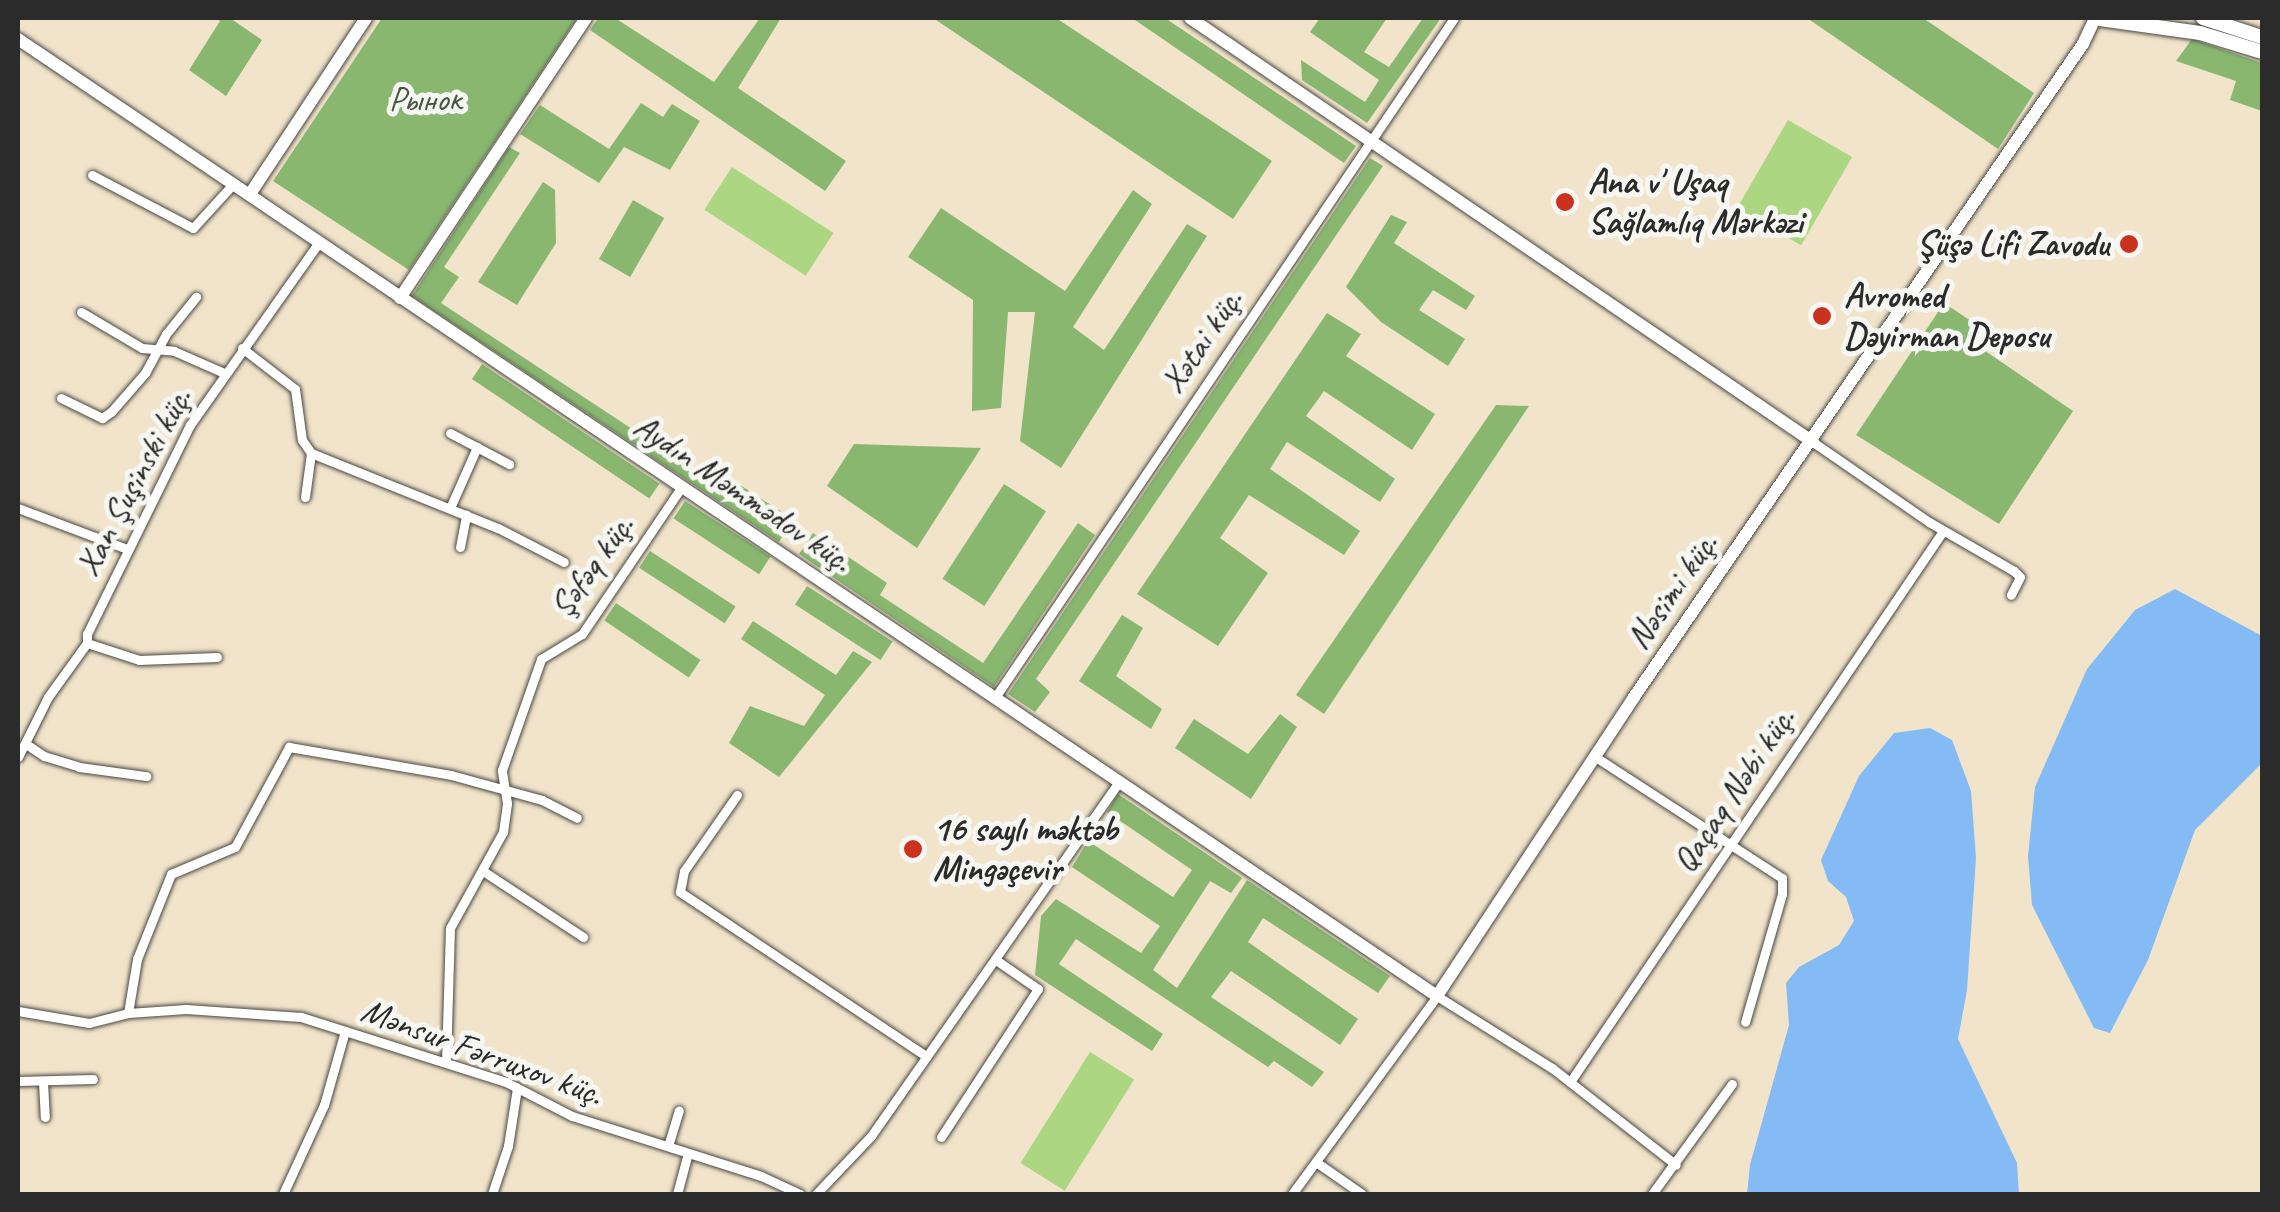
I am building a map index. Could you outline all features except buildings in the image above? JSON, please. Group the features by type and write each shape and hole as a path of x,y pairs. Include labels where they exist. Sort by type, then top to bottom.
{"main road":[{"path":"2098,18 2200,33 2262,52"},
{"path":"2202,18 2262,37"}],"street":[{"path":"250,194 366,18"},
{"path":"400,298 586,18"},
{"path":"1190,18 1943,531 2014,571 2020,576 2012,596"},
{"name":"Xətai küç.","path":"996,696 1454,18"},
{"name":"Nəsimi küç.","path":"1292,1194 1436,996 1594,756 1813,442 2098,18"},
{"name":"Aydın Məmmədov küç.","path":"20,45 234,183 1436,996"},
{"path":"92,175 193,228 234,183"},
{"name":"Xan Şuşinski küç.","path":"18,757 48,697 87,643 87,634 163,472 224,373 319,242"},
{"path":"61,398 102,418 145,373 196,297"},
{"path":"81,312 142,348 174,351 224,373"},
{"path":"242,348 295,390 302,440 310,454 305,497"},
{"path":"450,433 509,464"},
{"path":"450,508 478,448"},
{"path":"310,454 450,508 564,562"},
{"name":"Şəfəq küç.","path":"446,1062 450,928 508,816 502,770 541,660 582,634 681,488"},
{"path":"18,508 127,549"},
{"path":"460,547 466,515"},
{"name":"Qaçaq Nəbi küç.","path":"1570,1082 1943,531"},
{"path":"87,643 139,660 217,656"},
{"path":"26,744 44,756 80,767 146,776"},
{"path":"128,1013 137,959 171,874 235,847 288,747 428,769 542,800 577,818"},
{"path":"1594,756 1784,884 1746,1022"},
{"path":"816,1194 871,1136 1118,782"},
{"path":"737,794 684,870 680,892 926,1056"},
{"path":"482,871 583,938"},
{"path":"940,1138 1038,989 996,960"},
{"path":"1436,996 1570,1082 1676,1165"},
{"name":"Mənsur Fərruxov küç.","path":"18,1011 89,1022 128,1013 220,1008 277,1012 446,1062 517,1088 572,1116 770,1180 800,1194"},
{"path":"283,1194 324,1105 345,1031"},
{"path":"18,1081 93,1080"},
{"path":"43,1082 45,1117"},
{"path":"1652,1194 1732,1084"},
{"path":"492,1194 508,1146 517,1088"},
{"path":"668,1146 679,1111"},
{"path":"677,1194 688,1153"},
{"path":"1316,1162 1362,1194"}],"green space":[{"path":"215,18 230,18 262,40 226,96 189,70 220,21"},
{"name":"Рынок","path":"382,18 577,18 409,270 273,181"},
{"path":"598,18 615,18 714,82 760,18 781,18 738,88 846,161 825,191 590,30"},
{"path":"933,18 1056,18 1272,161 1233,219"},
{"path":"1132,18 1165,18 1356,146 1344,163"},
{"path":"1320,18 1387,18 1364,52 1389,67 1423,18 1441,18 1367,123 1302,80 1301,60 1365,102 1379,80 1310,32"},
{"path":"1807,18 1923,18 2034,93 1998,149"},
{"path":"2192,39 2262,63 2262,111 2230,100 2236,81 2176,61"},
{"path":"641,103 663,117 672,104 700,121 670,170 624,147 599,183 520,134 540,105 609,149"},
{"path":"1788,120 1852,157 1801,245 1737,208"},
{"path":"509,147 520,153 444,267 459,277 441,303 711,481 718,471 793,519 779,542 412,296"},
{"path":"1370,158 1383,166 1036,679 1050,692 1035,712 1008,694"},
{"path":"732,167 833,233 806,276 704,210"},
{"path":"543,182 555,190 556,243 517,305 478,282"},
{"path":"1133,190 1152,204 1073,327 1104,350 1187,224 1207,236 1061,468 1020,441 1035,312 1008,312 1001,408 972,411 973,300 908,257 941,208 1065,291"},
{"path":"633,200 664,218 630,277 599,259"},
{"path":"1391,215 1407,222 1394,243 1475,296 1466,310 1433,290 1419,310 1465,339 1448,366 1381,322 1346,287"},
{"path":"1944,303 1980,327 1972,342 2073,411 1999,524 1856,435"},
{"path":"1327,313 1361,334 1346,356 1435,414 1412,450 1324,391 1306,416 1395,479 1380,502 1287,442 1270,469 1360,531 1344,555 1249,495 1220,538 1268,573 1218,646 1137,594"},
{"path":"482,364 659,484 649,499 472,379"},
{"path":"1496,405 1529,406 1324,714 1296,695"},
{"path":"854,444 981,448 917,548 827,486"},
{"path":"1004,484 1046,511 984,606 942,579"},
{"path":"685,501 771,557 759,574 674,519"},
{"path":"1078,523 1095,535 994,687 799,554 813,533 887,583 880,595 983,663"},
{"path":"650,551 736,607 725,623 639,568"},
{"path":"807,586 893,642 881,660 795,604"},
{"path":"616,603 701,660 689,677 604,620"},
{"path":"1122,615 1143,628 1116,676 1162,709 1151,729 1079,681"},
{"path":"753,621 836,675 853,651 872,662 779,777 729,743 750,706 804,726 825,695 741,639"},
{"path":"1280,714 1297,727 1251,799 1175,748 1194,719 1248,754"},
{"path":"1118,794 1242,878 1231,893 1210,881 1153,970 1177,988 1247,880 1390,976 1378,993 1263,918 1248,942 1358,1019 1340,1045 1231,971 1211,997 1324,1072 1312,1087 1274,1061 1268,1067 1076,939 1059,964 1163,1034 1152,1051 1035,975 1041,916 1056,899 1141,953 1160,926 1072,867 1088,841 1173,897 1192,870 1107,812"},
{"path":"1090,1052 1134,1080 1065,1191 1021,1163"}],"water":[{"path":"2175,589 2262,636 2262,763 2195,830 2148,960 2110,1033 2094,1028 2032,905 2028,856 2035,787 2087,669 2135,610"},
{"path":"1930,728 1952,740 1971,791 1976,858 1967,990 1958,1039 2017,1163 2019,1194 1747,1194 1750,1165 1789,1025 1786,983 1799,967 1839,945 1854,921 1846,897 1828,881 1821,860 1859,776 1894,733"}],"place":[{"name":"Ana v' Uşaq Sağlamlıq Mərkəzi","path":"1565,202"},
{"name":"Şüşə Lifi Zavodu","path":"2129,244"},
{"name":"Avromed Dəyirman Deposu","path":"1822,316"},
{"name":"16 saylı məktəb Mingəçevir","path":"913,849"}]}
